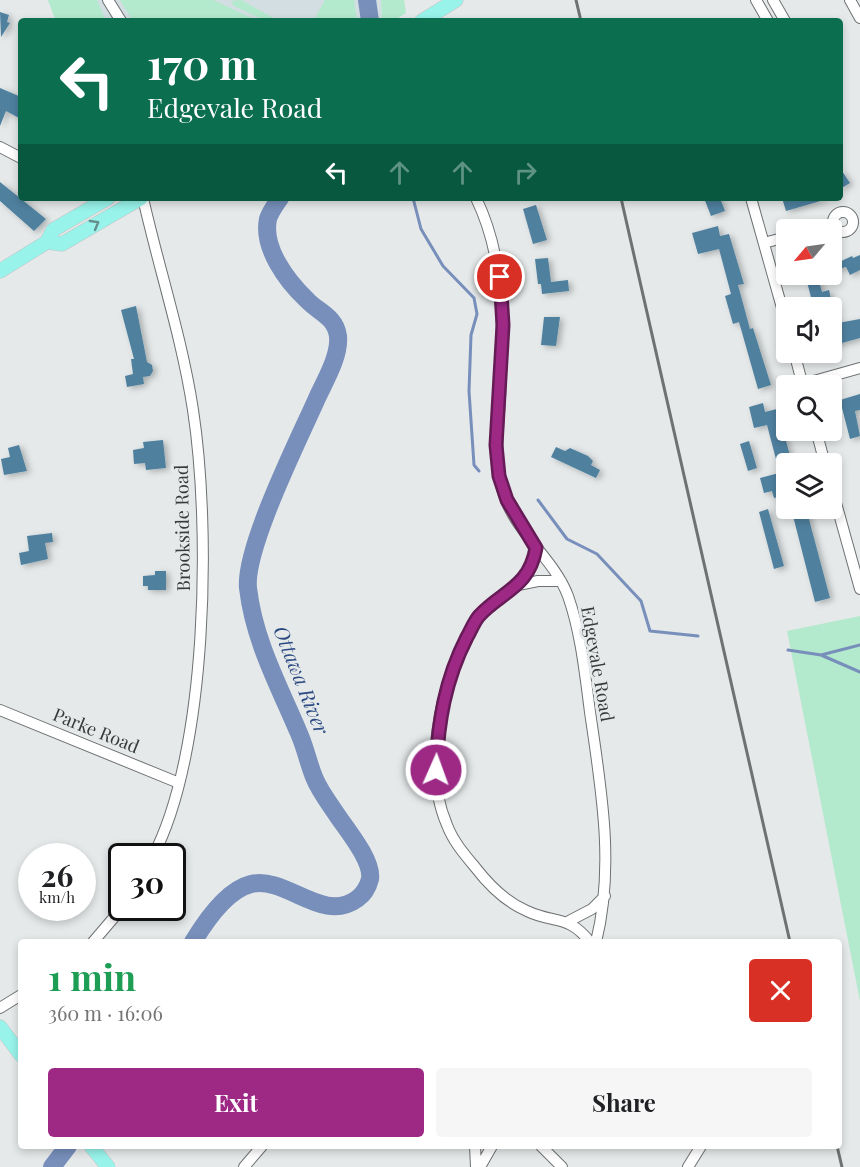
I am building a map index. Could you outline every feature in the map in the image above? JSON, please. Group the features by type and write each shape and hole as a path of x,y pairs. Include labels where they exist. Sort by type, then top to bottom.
{"main road":[{"path":"427,18 456,0"},
{"path":"0,271 47,242 53,230 103,201"},
{"path":"47,242 62,244 137,201"},
{"path":"0,1027 18,1051"},
{"path":"93,1149 107,1166"}],"street":[{"path":"108,0 119,18"},
{"path":"756,0 766,18"},
{"path":"773,0 783,18"},
{"path":"850,0 860,18"},
{"path":"0,147 18,156"},
{"name":"Brookside Road","path":"143,201 174,317 198,449 202,515 201,606 195,685 179,783 160,843"},
{"name":"Edgevale Road","path":"477,201 491,234 500,277 503,325 496,445 499,476 507,500 536,548 561,581 568,596 579,640 590,708 605,819 605,896 597,939"},
{"path":"752,201 779,297"},
{"path":"764,243 776,240"},
{"path":"837,375 860,368"},
{"path":"840,519 860,589"},
{"path":"536,548 531,567 518,585 478,617 458,655 438,723 436,770 439,795 447,825 456,843 489,884 526,911 569,921 587,939"},
{"path":"518,585 538,581 561,581"},
{"name":"Parke Road","path":"0,710 179,783"},
{"path":"569,921 592,909 605,896"},
{"path":"96,939 111,921"},
{"path":"0,1008 18,997"},
{"path":"244,1167 259,1149"},
{"path":"475,1149 478,1167"},
{"path":"478,1167 490,1149"},
{"path":"544,1149 562,1167"},
{"path":"688,1167 699,1149"}],"shaded area":[{"path":"48,0 381,0 382,18 55,18"}],"green space":[{"path":"48,0 97,0 105,18 55,18"},
{"path":"120,0 213,0 252,18 131,18"},
{"path":"241,0 274,18 260,18 234,6 231,1"},
{"path":"325,0 354,0 357,18 315,18"},
{"path":"381,0 404,0 406,13 398,18 382,18"},
{"path":"860,616 860,1001 787,631"}],"building":[{"path":"0,12 9,15 7,22 10,23 1,37"},
{"path":"0,88 18,96 18,117 6,111 0,126"},
{"path":"843,172 850,183 843,187"},
{"path":"0,182 18,196 18,201 24,201 46,219 34,231 0,201"},
{"path":"705,201 721,201 725,211 711,216"},
{"path":"783,201 821,201 786,211"},
{"path":"536,205 547,240 533,244 523,209"},
{"path":"718,226 720,236 729,234 744,284 738,285 750,329 753,328 771,385 758,389 739,322 733,324 725,296 731,294 719,249 698,254 692,233"},
{"path":"860,255 860,270 850,275 846,267 842,268 842,261 852,256 853,258"},
{"path":"548,258 551,282 568,280 569,291 542,294 541,284 538,284 535,259"},
{"path":"808,285 820,285 822,292 829,290 831,297 811,297"},
{"path":"136,306 147,362 152,365 153,371 150,376 143,377 144,384 127,387 125,376 133,374 131,359 134,359 121,310"},
{"path":"544,317 560,317 556,346 541,345"},
{"path":"860,319 860,338 842,343 842,322"},
{"path":"860,394 860,410 855,411 860,436 850,439 842,399"},
{"path":"763,403 765,412 776,409 776,441 786,441 789,453 776,453 776,459 767,425 754,428 749,407"},
{"path":"163,440 166,468 146,470 145,463 134,464 133,450 144,448 143,442"},
{"path":"749,441 757,468 748,471 740,444"},
{"path":"19,445 27,471 4,475 1,459 10,457 8,448"},
{"path":"556,447 565,451 570,448 588,456 593,461 591,465 600,470 596,478 551,457"},
{"path":"776,474 776,498 774,498 772,491 764,493 760,478"},
{"path":"768,509 784,566 774,569 759,512"},
{"path":"794,519 809,519 830,598 815,602"},
{"path":"52,533 53,542 45,543 48,559 21,565 19,553 29,551 27,536"},
{"path":"155,571 166,571 166,590 148,590 148,586 143,586 143,576 155,575"}],"waterway":[{"name":"Ottawa River","path":"367,0 370,18"},
{"name":"Ottawa River","path":"195,939 210,916 242,887 264,883 331,906 344,905 357,899 362,895 370,879 364,855 324,796 314,777 300,737 261,644 248,588 249,570 264,520 332,367 338,343 333,324 284,274 272,252 267,230 268,219 278,201"},
{"path":"414,201 421,229 443,266 474,298 477,314 471,335 469,391 474,465 479,471"},
{"path":"538,500 567,539 597,554 641,601 650,631 698,636"},
{"path":"788,650 821,655 860,645"},
{"path":"821,655 860,672"},
{"name":"Ottawa River","path":"52,1167 66,1149"}],"railway":[{"path":"576,0 580,18"},
{"path":"622,201 789,939"},
{"path":"838,1149 842,1167"}],"route":[{"path":"436,770 438,723 458,655 478,617 518,585 525,576 534,560 536,548 507,500 501,488 499,476 496,445 503,325 500,277"}]}
